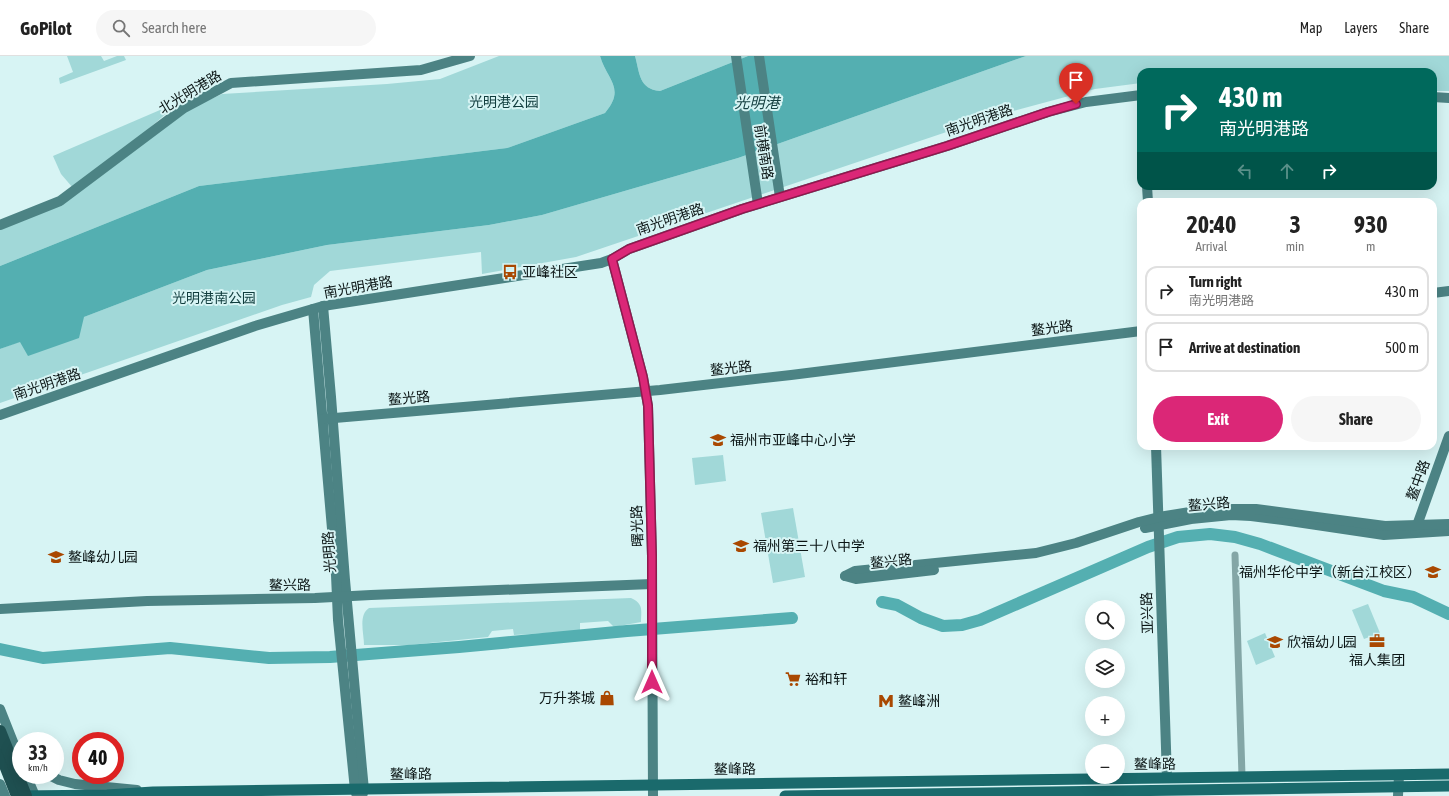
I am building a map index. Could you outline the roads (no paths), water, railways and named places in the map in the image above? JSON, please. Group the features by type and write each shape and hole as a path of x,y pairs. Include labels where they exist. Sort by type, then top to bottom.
{"highway":[{"path":"4,732 26,796"},
{"path":"0,753 17,796"}],"main road":[{"name":"鳌峰路","path":"21,796 153,792 359,793 653,791 878,783 1242,776 1449,774"},
{"name":"鳌峰路","path":"785,796 1398,791 1449,786"}],"street":[{"name":"北光明港路","path":"0,225 60,201 184,108 231,83 421,70 470,56"},
{"name":"前横南路","path":"736,56 758,204"},
{"name":"前横南路","path":"759,56 780,197"},
{"name":"南光明港路","path":"0,415 270,321 323,306 601,263 612,259 629,249 758,204 947,146 1053,110 1086,102 1137,96"},
{"path":"1437,97 1449,98"},
{"name":"曙光路","path":"612,259 646,391 648,406 652,584 653,791"},
{"path":"1437,292 1449,291"},
{"name":"光明路","path":"323,306 328,419 359,793"},
{"name":"光明路","path":"313,309 328,419"},
{"name":"鳌光路","path":"328,419 646,391 791,376 1137,332"},
{"name":"鳌中路","path":"1415,529 1449,436"},
{"name":"亚兴路","path":"1156,450 1167,778"},
{"name":"鳌兴路","path":"1159,525 1127,526 1076,543 1036,553 855,571 845,576 856,579 1038,559 1066,552 1139,529 1215,516 1238,516 1283,520 1384,535 1449,524"},
{"name":"鳌兴路","path":"1415,529 1449,532"},
{"path":"1235,555 1242,776"},
{"name":"鳌兴路","path":"0,609 147,601 342,596 652,584"},
{"path":"0,710 4,732 12,746"},
{"path":"4,732 12,741"},
{"path":"1398,791 1399,775"},
{"path":"64,781 75,784 153,792"},
{"path":"878,783 879,796"},
{"path":"0,784 5,796"},
{"path":"30,784 35,796"}],"water":[{"name":"光明港","path":"600,56 635,56 644,84 653,90 660,91 748,56 1026,56 738,158 542,215 489,225 327,245 207,270 84,317 79,338 28,356 20,342 0,349 0,266 199,186 507,148 605,113 614,97 614,90 613,84"}],"waterway":[{"path":"882,602 897,605 921,618 943,626 962,625 980,620 1148,547 1178,537 1210,534 1235,537 1260,544 1384,591 1413,597 1449,614"},
{"path":"0,649 43,658 170,648 269,658 330,657 792,618"}],"place":[{"name":"亚峰社区","path":"510,272"},
{"name":"福州市亚峰中心小学","path":"718,440"},
{"name":"福州第三十八中学","path":"741,546"},
{"name":"鳌峰幼儿园","path":"56,557"},
{"name":"福州华伦中学（新台江校区）","path":"1433,572"},
{"name":"福人集团","path":"1377,641"},
{"name":"欣福幼儿园","path":"1275,642"},
{"name":"裕和轩","path":"793,679"},
{"name":"万升茶城","path":"607,698"},
{"name":"鳌峰洲","path":"886,701"}],"park label":[{"name":"光明港公园","path":"504,102"},
{"name":"光明港南公园","path":"214,298"}]}
